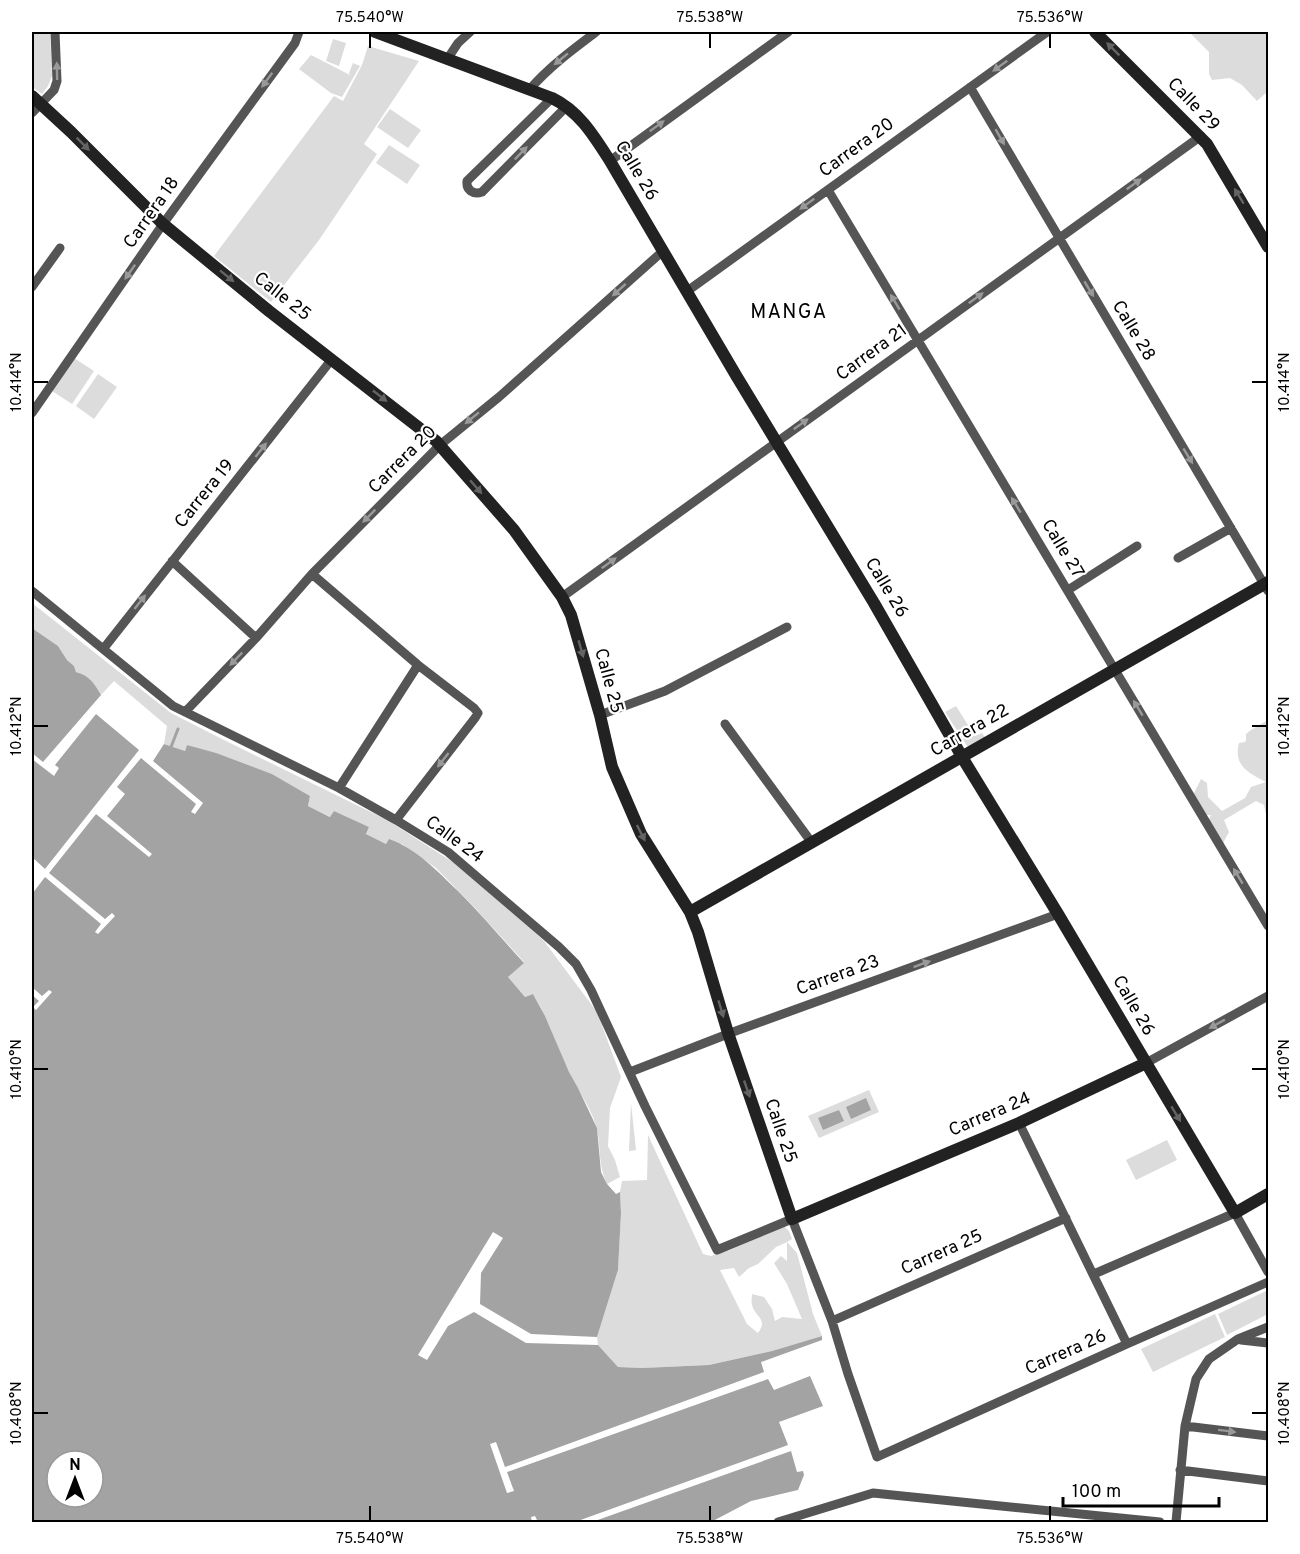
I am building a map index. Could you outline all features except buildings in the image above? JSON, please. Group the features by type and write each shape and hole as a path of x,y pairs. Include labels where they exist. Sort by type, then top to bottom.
{"main road":[{"name":"Calle 26","path":"375,32 552,98 567,106 588,128 610,161 1235,1213"},
{"name":"Calle 29","path":"1095,32 1208,144 1269,247"},
{"name":"Calle 25","path":"35,104 163,224 269,311 440,445 514,530 562,597 572,615 612,767 640,834 690,912 698,932 728,1033 792,1219"},
{"name":"Carrera 22","path":"690,912 962,756 1267,586"},
{"name":"Carrera 24","path":"792,1219 1019,1123 1146,1063"},
{"path":"1235,1213 1269,1194"}],"street":[{"path":"35,104 54,90 57,81 55,32"},
{"name":"Carrera 18","path":"32,413 163,224 295,43 299,32"},
{"path":"448,58 458,43 470,32"},
{"path":"529,90 558,60 596,32"},
{"path":"610,161 788,32"},
{"name":"Carrera 20","path":"686,292 1047,32"},
{"name":"Calle 28","path":"970,87 1267,586"},
{"path":"552,98 467,181 470,191 476,194 482,192 567,106"},
{"name":"Carrera 21","path":"562,597 1201,136"},
{"name":"Calle 27","path":"828,190 1269,926"},
{"path":"32,287 60,248"},
{"name":"Carrera 20","path":"185,712 256,638 312,574 440,445 499,397 663,251"},
{"name":"Carrera 19","path":"104,648 332,359"},
{"path":"1178,558 1231,528"},
{"path":"1068,590 1137,546"},
{"path":"172,561 256,638"},
{"path":"312,574 478,713 396,820"},
{"name":"Calle 24","path":"32,591 173,706 339,788 448,852 559,947 576,964 591,990 645,1106 717,1250"},
{"path":"600,715 665,691 787,627"},
{"path":"339,788 418,665"},
{"path":"725,724 812,843"},
{"name":"Carrera 23","path":"630,1072 728,1033 1058,914"},
{"name":"Carrera 24","path":"1146,1063 1269,996"},
{"path":"1019,1123 1127,1344"},
{"path":"1094,1274 1235,1213"},
{"name":"Calle 26","path":"1235,1213 1269,1272"},
{"name":"Carrera 25","path":"832,1321 1066,1218"},
{"name":"Carrera 24","path":"717,1250 792,1219"},
{"name":"Calle 25","path":"792,1219 832,1321 877,1457"},
{"name":"Carrera 26","path":"877,1457 1269,1281"},
{"path":"1176,1522 1185,1426 1196,1379 1209,1359 1238,1339 1269,1327"},
{"path":"1238,1339 1269,1343"},
{"path":"1185,1426 1269,1436"},
{"path":"1180,1470 1269,1481"},
{"path":"778,1522 873,1493 1160,1522"}],"shaded area":[{"path":"32,32 50,32 52,76 42,94 32,87"},
{"path":"1189,32 1268,32 1268,91 1257,101 1242,85 1230,78 1212,80 1209,74 1209,52"},
{"path":"333,39 346,43 339,66 326,61"},
{"path":"368,46 419,61 364,144 377,154 319,240 271,302 214,256 334,96 343,101 362,65"},
{"path":"311,55 350,75 353,63 360,66 342,97 331,93 299,69"},
{"path":"390,109 421,130 408,148 377,127"},
{"path":"389,145 420,165 407,184 376,163"},
{"path":"74,358 94,371 72,404 52,391"},
{"path":"98,374 117,387 94,419 76,406"},
{"path":"32,603 171,713 387,820 473,875 544,941 597,1012 621,1077 610,1108 608,1146 620,1177 607,1184 602,1170 595,1122 568,1070 543,1012 533,994 525,997 508,977 524,962 436,868 402,844 386,844 366,834 369,827 334,811 331,817 308,806 310,796 272,774 187,745 185,751 164,744 167,726 114,681 101,695 91,680 76,672 58,646 32,628"},
{"path":"32,628 58,646 76,672 91,680 101,695 43,762 32,753"},
{"path":"956,706 975,736 982,733 986,739 969,749 945,712"},
{"path":"96,714 139,750 45,869 32,857 32,759 54,776 59,768 55,765"},
{"path":"1268,720 1268,824 1264,805 1256,801 1224,820 1229,832 1223,843 1207,824 1211,815 1202,815 1194,793 1201,779 1207,783 1208,797 1222,811 1245,798 1251,787 1266,782 1244,768 1238,758 1238,751 1239,743 1246,740 1246,734"},
{"path":"164,744 185,751 187,745 216,753 272,774 310,796 308,806 330,817 334,811 369,827 366,834 386,844 389,839 399,843 434,868 524,963 508,977 525,997 533,994 597,1128 601,1172 607,1184 616,1194 620,1192 621,1213 618,1270 597,1337 531,1334 480,1304 481,1273 503,1238 493,1232 418,1355 427,1360 448,1326 474,1312 526,1343 598,1345 618,1367 709,1365 772,1351 822,1336 822,1340 761,1362 764,1372 505,1467 496,1442 490,1444 507,1493 514,1491 507,1472 768,1379 774,1390 810,1376 823,1406 779,1422 788,1445 575,1522 538,1522 535,1516 531,1517 532,1522 32,1522 32,995 39,1001 33,1007 36,1010 52,992 49,990 42,996 32,987 32,894 45,877 101,924 95,932 98,934 115,916 112,913 105,919 49,873 96,814 149,857 152,854 107,816 125,794 117,787 141,758 196,804 191,812 195,814 203,803 153,761"},
{"path":"869,1090 879,1112 819,1138 808,1116"},
{"path":"866,1098 871,1110 851,1119 846,1107"},
{"path":"631,1103 636,1150 629,1151"},
{"path":"839,1110 844,1121 823,1130 818,1118"},
{"path":"648,1135 703,1254 711,1256 730,1250 784,1226 792,1239 787,1242 797,1253 813,1314 822,1336 772,1351 709,1365 618,1367 598,1345 597,1337 618,1270 622,1181 647,1180","holes":["787,1242 787,1261 781,1256 774,1263 787,1284 802,1319 782,1317 775,1321 772,1309 764,1297 752,1294 753,1309 762,1324 758,1333 747,1324 720,1270 734,1268 739,1277 758,1264 776,1247"]},
{"path":"1167,1140 1177,1160 1136,1180 1126,1160"},
{"path":"1268,1290 1268,1314 1227,1335 1218,1314"},
{"path":"1215,1314 1225,1337 1153,1372 1141,1349"},
{"path":"791,1451 797,1472 803,1471 804,1475 798,1490 751,1501 711,1522 592,1522"}],"waterway":[{"path":"171,747 178,729"}],"district":[{"name":"MANGA","path":"789,313"}]}
